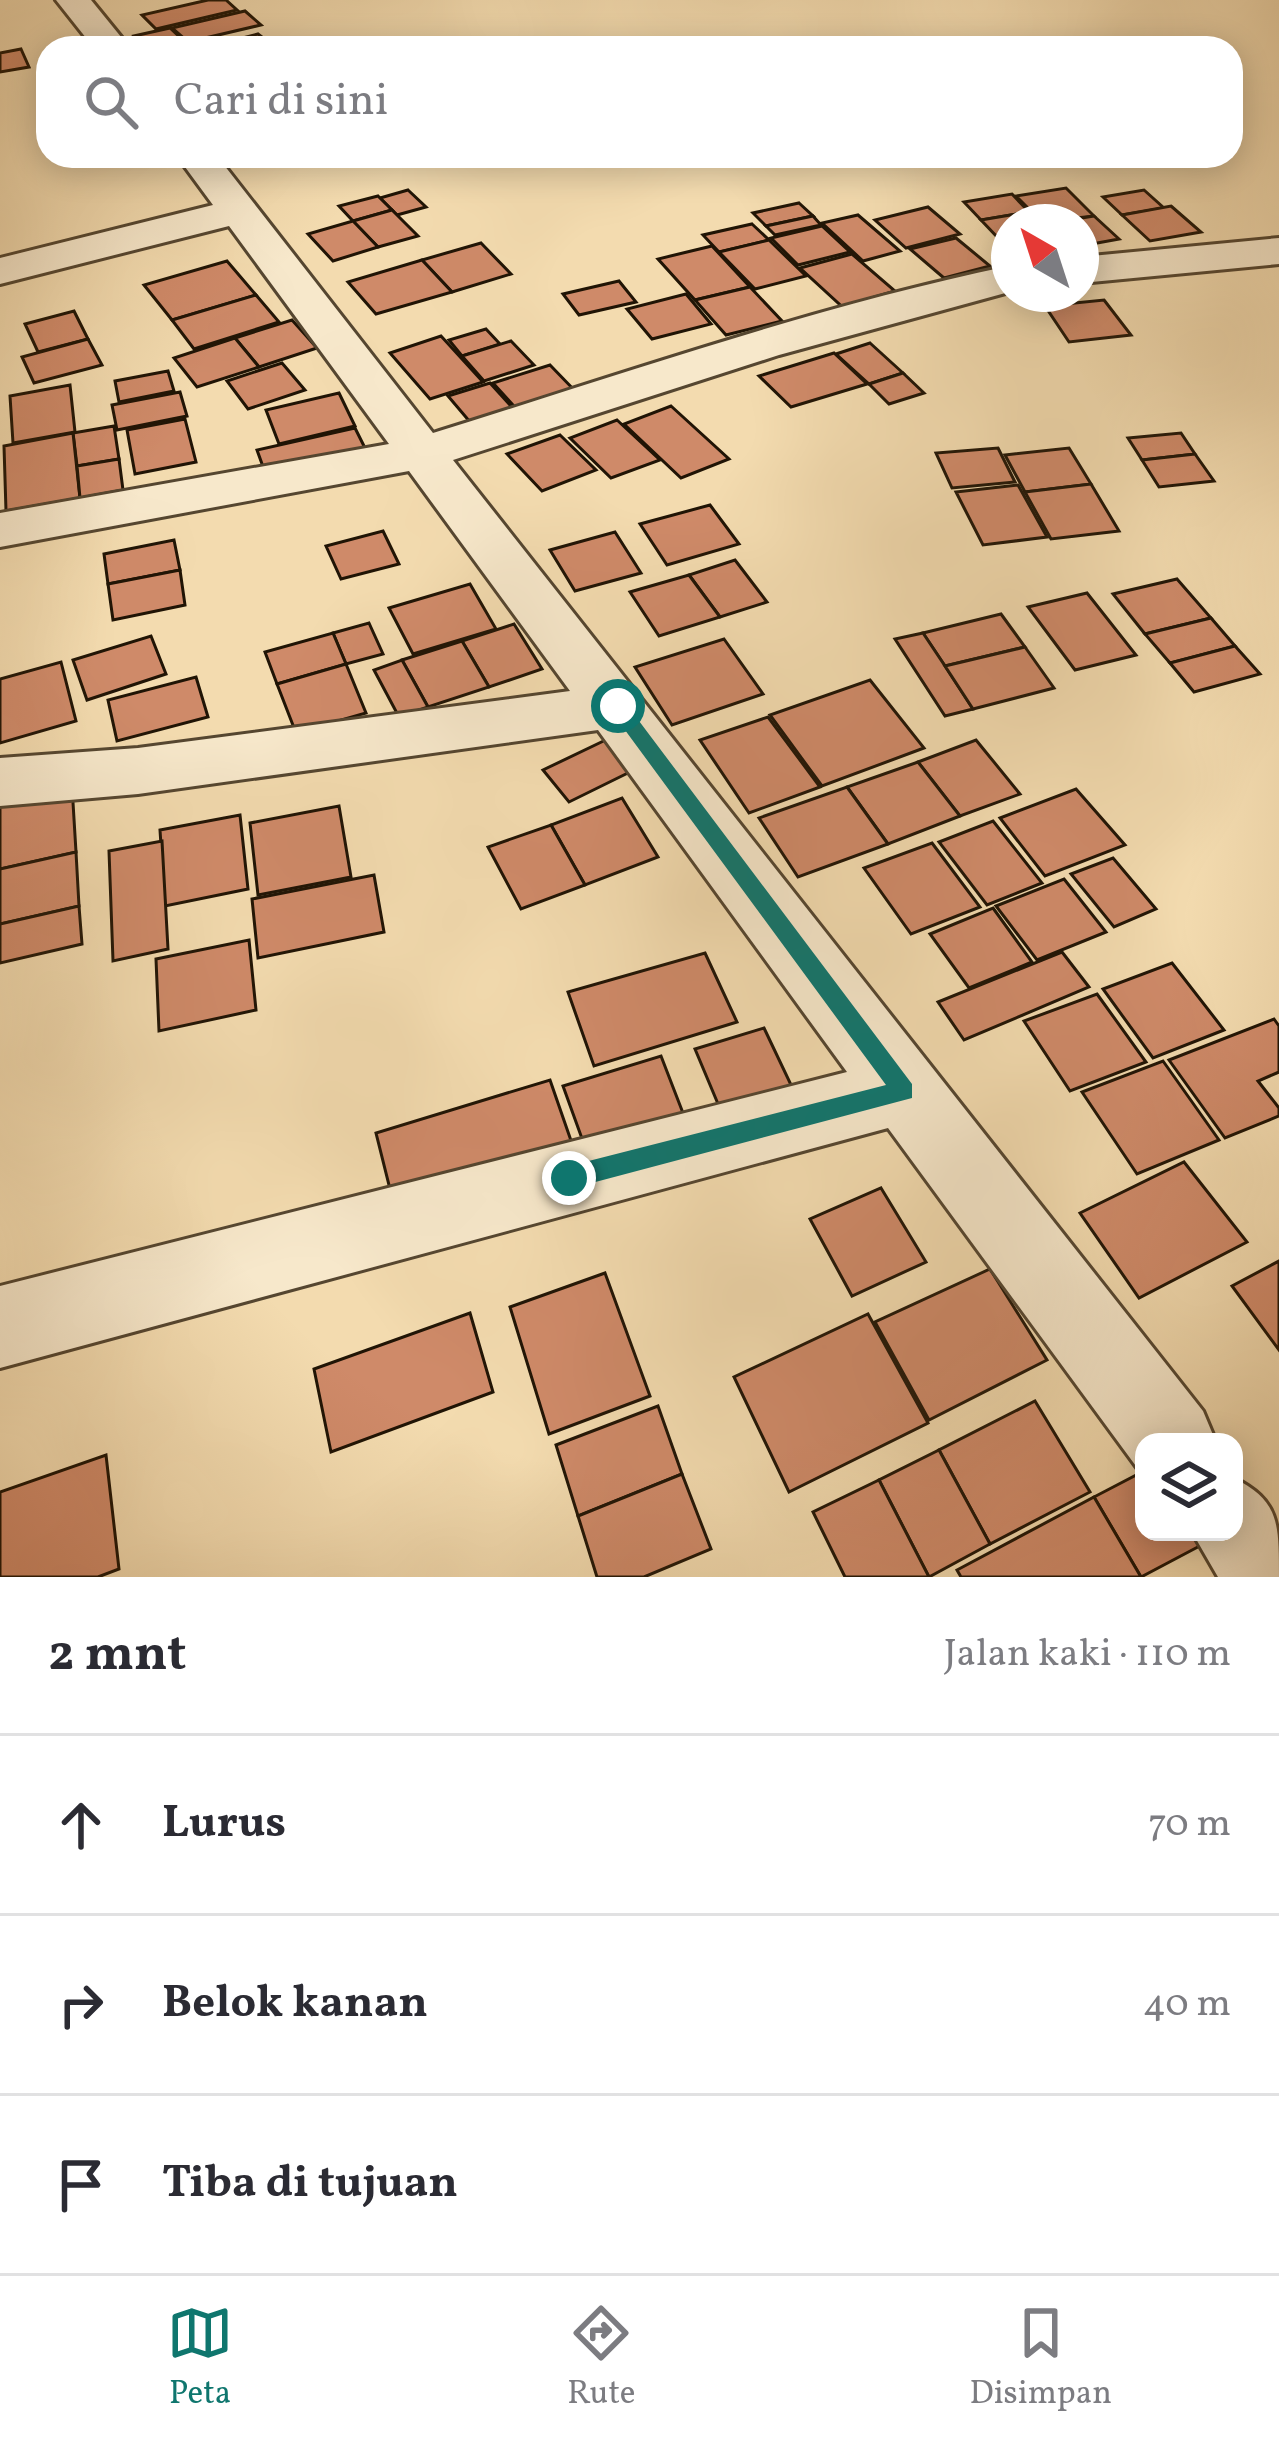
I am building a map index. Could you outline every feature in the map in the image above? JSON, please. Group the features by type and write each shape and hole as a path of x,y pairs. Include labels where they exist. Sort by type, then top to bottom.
{"street":[{"path":"74,0 102,36"},
{"path":"206,168 1165,1433"},
{"path":"0,271 239,211"},
{"path":"1099,268 1279,251"},
{"path":"0,530 419,454 763,345 991,283"},
{"path":"0,782 139,771 618,706"},
{"path":"0,1327 904,1091"},
{"path":"1243,1535 1275,1577"}],"building":[{"path":"226,0 237,10 156,29 142,15"},
{"path":"245,11 261,25 214,36 181,36 172,28"},
{"path":"170,28 179,36 134,36"},
{"path":"21,49 29,67 0,72 0,53"},
{"path":"1066,188 1082,204 1024,204 1016,196"},
{"path":"408,190 426,207 397,215 380,198"},
{"path":"1144,190 1164,208 1122,215 1103,197"},
{"path":"1012,194 1021,204 991,204 991,218 981,220 964,202"},
{"path":"378,196 392,210 353,221 339,206"},
{"path":"799,203 813,216 766,226 753,213"},
{"path":"1171,206 1201,232 1150,241 1122,215"},
{"path":"928,207 960,234 906,248 875,220"},
{"path":"392,210 418,236 378,247 353,221"},
{"path":"858,215 900,251 863,261 822,223"},
{"path":"813,216 821,225 775,235 766,226"},
{"path":"353,221 378,247 333,261 308,234"},
{"path":"1099,221 1119,239 1099,243"},
{"path":"752,224 769,240 719,252 703,235"},
{"path":"822,226 850,252 798,265 771,238"},
{"path":"956,238 990,266 944,278 910,249"},
{"path":"769,240 806,276 755,289 719,252"},
{"path":"481,243 511,274 452,292 422,260"},
{"path":"712,246 750,287 695,300 658,259"},
{"path":"852,254 895,291 868,299 874,305 848,312 800,268"},
{"path":"422,260 452,292 376,314 348,282"},
{"path":"227,261 256,295 172,320 144,285"},
{"path":"619,281 636,302 579,315 563,294"},
{"path":"750,287 782,321 726,335 695,300"},
{"path":"686,294 711,324 652,339 627,309"},
{"path":"256,295 279,322 194,349 172,320"},
{"path":"1104,300 1131,335 1069,342 1049,312 1099,312 1099,301"},
{"path":"74,311 88,339 38,352 25,324"},
{"path":"292,320 317,348 259,367 235,338"},
{"path":"486,329 500,344 462,356 449,340"},
{"path":"441,336 483,382 430,399 390,353"},
{"path":"235,338 259,367 197,387 174,358"},
{"path":"88,339 102,365 34,383 22,357"},
{"path":"511,341 534,365 484,381 462,356"},
{"path":"870,343 903,373 869,384 836,354"},
{"path":"834,353 867,384 791,407 759,376"},
{"path":"282,363 305,390 248,409 227,381"},
{"path":"550,365 579,395 521,414 493,383"},
{"path":"168,371 174,391 119,402 115,381"},
{"path":"903,373 924,393 889,404 869,384"},
{"path":"490,383 519,415 476,429 448,396"},
{"path":"70,385 75,432 13,443 10,396"},
{"path":"180,392 187,416 117,430 112,405"},
{"path":"339,393 355,426 279,444 266,410"},
{"path":"671,406 729,459 681,478 624,424"},
{"path":"185,419 196,462 135,474 127,430"},
{"path":"617,420 660,460 611,478 570,438"},
{"path":"114,426 119,459 77,466 73,433"},
{"path":"355,428 367,452 266,475 257,450"},
{"path":"73,433 80,498 6,511 4,446"},
{"path":"1181,433 1195,454 1142,460 1128,438"},
{"path":"560,435 596,470 542,491 507,454"},
{"path":"998,448 1015,482 952,488 936,453"},
{"path":"1069,448 1091,484 1025,492 1005,455"},
{"path":"1195,454 1214,481 1159,487 1142,460"},
{"path":"119,459 123,490 80,498 77,466"},
{"path":"1091,484 1119,531 1051,539 1025,492"},
{"path":"1018,485 1047,537 983,545 956,492"},
{"path":"710,505 739,544 667,565 640,524"},
{"path":"383,531 399,564 341,579 326,546"},
{"path":"615,532 641,573 575,591 550,550"},
{"path":"174,540 180,570 108,584 104,554"},
{"path":"735,560 767,602 720,617 689,575"},
{"path":"180,570 185,605 113,620 108,584"},
{"path":"689,575 720,617 659,636 630,592"},
{"path":"1177,579 1211,618 1145,634 1113,594"},
{"path":"470,584 496,629 413,654 389,608"},
{"path":"1087,593 1136,655 1075,670 1028,607"},
{"path":"1001,614 1025,647 945,666 923,633"},
{"path":"1211,618 1235,646 1170,663 1145,634"},
{"path":"369,623 383,654 346,664 333,633"},
{"path":"514,624 542,669 489,687 462,641"},
{"path":"333,633 346,664 277,684 265,652"},
{"path":"923,633 973,709 945,716 895,639"},
{"path":"151,636 166,674 87,700 73,660"},
{"path":"724,639 763,694 672,725 635,667"},
{"path":"462,641 489,687 428,707 402,660"},
{"path":"1235,646 1260,674 1194,692 1170,663"},
{"path":"1025,647 1054,688 973,709 945,666"},
{"path":"402,660 428,707 399,717 374,670"},
{"path":"61,662 76,721 0,743 0,679"},
{"path":"346,664 366,713 296,733 277,684"},
{"path":"196,677 208,717 117,741 108,700"},
{"path":"870,680 924,748 822,786 770,715"},
{"path":"768,717 820,787 749,813 700,740"},
{"path":"616,735 642,766 569,802 543,770"},
{"path":"976,740 1020,794 960,816 918,762"},
{"path":"918,762 960,816 888,844 847,787"},
{"path":"72,786 76,852 0,869 0,801"},
{"path":"847,787 888,844 798,877 759,818"},
{"path":"1076,789 1125,845 1045,876 1000,818"},
{"path":"622,798 658,857 585,885 551,825"},
{"path":"339,806 351,877 258,895 250,823"},
{"path":"240,815 248,889 165,906 160,830"},
{"path":"993,821 1042,883 987,905 939,842"},
{"path":"551,825 585,885 521,909 488,847"},
{"path":"162,841 168,949 113,961 109,851"},
{"path":"932,843 980,907 911,934 864,868"},
{"path":"76,852 79,906 0,924 0,869"},
{"path":"1113,858 1156,909 1114,927 1071,874"},
{"path":"374,875 384,932 258,958 252,899"},
{"path":"1064,879 1106,932 1037,960 996,906"},
{"path":"79,906 82,944 0,963 0,924"},
{"path":"993,908 1032,962 969,988 930,934"},
{"path":"249,940 256,1010 159,1031 156,959"},
{"path":"1062,952 1089,987 964,1040 938,1002"},
{"path":"705,953 737,1022 594,1066 568,992"},
{"path":"1172,963 1224,1030 1153,1058 1103,989"},
{"path":"1097,994 1146,1062 1070,1091 1024,1021"},
{"path":"1274,1019 1279,1026 1279,1072 1258,1081 1279,1108 1279,1116 1225,1138 1169,1060"},
{"path":"764,1028 793,1089 721,1111 695,1049"},
{"path":"661,1056 688,1126 589,1158 563,1086"},
{"path":"1163,1061 1219,1140 1137,1174 1082,1092"},
{"path":"550,1080 576,1155 396,1213 376,1133"},
{"path":"1184,1162 1247,1242 1139,1298 1080,1213"},
{"path":"881,1188 926,1262 852,1296 810,1219"},
{"path":"1279,1261 1279,1350 1232,1286"},
{"path":"990,1269 1047,1360 929,1420 875,1322"},
{"path":"605,1273 650,1396 549,1434 510,1307"},
{"path":"470,1313 493,1392 331,1452 314,1369"},
{"path":"868,1314 928,1423 789,1492 734,1377"},
{"path":"1035,1401 1090,1492 990,1544 939,1450"},
{"path":"658,1406 682,1474 578,1516 556,1445"},
{"path":"939,1450 990,1544 929,1577 879,1480"},
{"path":"106,1455 119,1569 98,1577 0,1577 0,1492"},
{"path":"682,1474 711,1549 644,1577 597,1577 578,1516"},
{"path":"1135,1476 1135,1541 1209,1541 1141,1577 1094,1497"},
{"path":"879,1480 929,1577 845,1577 813,1512"},
{"path":"1094,1497 1141,1577 961,1577 957,1570"}],"route":[{"path":"569,1178 904,1091 618,706"}]}
